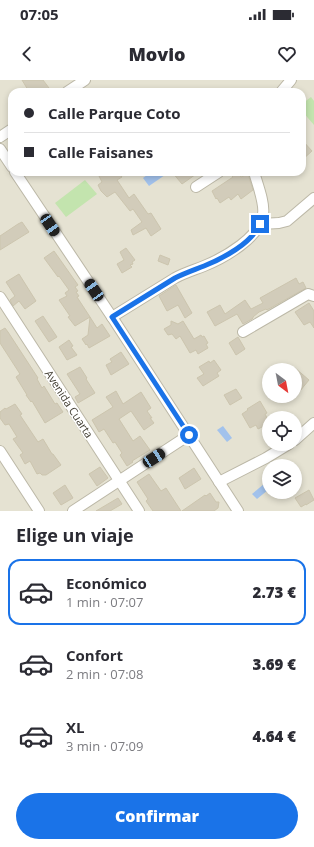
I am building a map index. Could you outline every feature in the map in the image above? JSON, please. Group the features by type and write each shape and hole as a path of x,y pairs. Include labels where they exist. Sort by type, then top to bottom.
{"street":[{"path":"73,88 85,80"},
{"path":"284,88 291,80"},
{"path":"1,153 8,162"},
{"path":"18,176 112,317 238,511"},
{"path":"196,187 213,176"},
{"path":"112,317 186,272 205,266 219,259 252,237 260,224 264,213 255,176"},
{"path":"260,224 287,221 314,198"},
{"path":"243,332 308,294 314,296"},
{"name":"Avenida Cuarta","path":"0,297 139,511"},
{"path":"302,434 314,423"},
{"path":"73,511 189,435"},
{"path":"219,482 278,451"},
{"path":"0,452 39,511"}],"shaded area":[{"path":"0,80 314,80 314,511 0,511"}],"green space":[{"path":"311,97 314,101 314,125 306,116 306,101"},
{"path":"85,180 97,194 66,217 55,203"}],"water":[{"path":"146,176 164,176 149,186 143,178"},
{"path":"223,426 232,438 227,442 217,430"},
{"path":"262,486 262,495 257,499 252,494"}],"building":[{"path":"22,80 43,80 49,88 30,88 27,88"},
{"path":"306,144 312,151 306,156"},
{"path":"99,176 121,176 122,177 117,180 129,198 134,194 148,214 151,213 161,229 151,236 146,228 133,235 131,230 142,222 133,209 130,211 115,192 107,197 101,191 98,185 102,182"},
{"path":"175,176 193,176 182,184"},
{"path":"232,176 249,176 253,190 241,199 238,194 231,200 229,197 220,203 212,191 233,177"},
{"path":"22,222 29,232 0,250 0,236"},
{"path":"126,248 135,260 132,262 133,264 130,265 132,267 122,273 117,264 124,260 120,252"},
{"path":"54,251 78,285 75,287 79,296 77,297 90,317 75,326 68,317 70,316 59,300 67,296 65,293 69,290 44,258"},
{"path":"160,255 170,259 168,265 158,261"},
{"path":"19,274 36,301 25,309 19,301 13,306 10,300 15,296 6,282"},
{"path":"296,278 299,284 303,282 306,288 267,310 266,309 259,312 252,319 243,324 237,314 215,326 207,312 220,305 225,314 245,300 251,309 263,303 260,298"},
{"path":"176,285 192,313 185,318 178,305 167,311 159,296"},
{"path":"309,303 314,311 314,328 310,322 304,325 295,312"},
{"path":"43,316 57,337 49,342 35,321"},
{"path":"90,317 97,328 102,324 110,336 89,348 82,339 88,335"},
{"path":"171,321 178,324 183,321 194,339 201,335 202,337 204,336 208,343 206,344 208,348 198,354 196,350 190,353 180,336 176,339 172,334 168,335 164,329 171,325"},
{"path":"5,328 38,378 37,379 42,388 44,386 55,404 57,403 63,412 45,423 32,401 31,402 26,395 16,377 20,374 0,343 0,331"},
{"path":"238,337 245,349 236,355 229,343"},
{"path":"69,340 73,346 71,347 77,355 67,360 59,347"},
{"path":"121,352 129,364 111,375 106,365 112,362 110,359"},
{"path":"214,360 221,370 217,373 219,376 203,386 197,378 204,374 199,367 209,361 210,363"},
{"path":"80,367 95,393 78,403 75,397 80,394 67,374"},
{"path":"302,374 309,380 302,388"},
{"path":"236,389 242,398 230,405 224,395"},
{"path":"116,391 123,404 141,392 151,408 147,411 154,423 144,430 131,411 119,419 133,441 140,436 150,450 132,461 133,462 127,466 120,455 122,453 115,442 113,443 104,429 99,432 92,420 113,407 106,397"},
{"path":"260,401 266,411 262,411 262,427 258,429 256,425 250,428 242,414 248,410 247,409"},
{"path":"15,404 22,414 20,415 38,442 43,439 61,465 46,475 42,475 40,473 37,474 30,461 25,464 20,455 23,453 13,439 17,437 9,424 5,425 0,418 0,412"},
{"path":"100,467 108,478 97,486 89,474"},
{"path":"194,468 201,479 185,489 179,478"},
{"path":"149,474 161,491 166,488 181,511 153,511 146,501 148,499 137,482"},
{"path":"65,485 73,498 61,505 53,493"},
{"path":"309,490 314,500 301,507 296,499 302,499 302,494"},
{"path":"210,493 216,502 219,502 218,508 214,511 182,511 205,495 206,496"},
{"path":"118,498 122,504 110,511 96,511"}],"route":[{"path":"189,435 112,317 186,272 205,266 219,259 252,237 260,224"}]}
